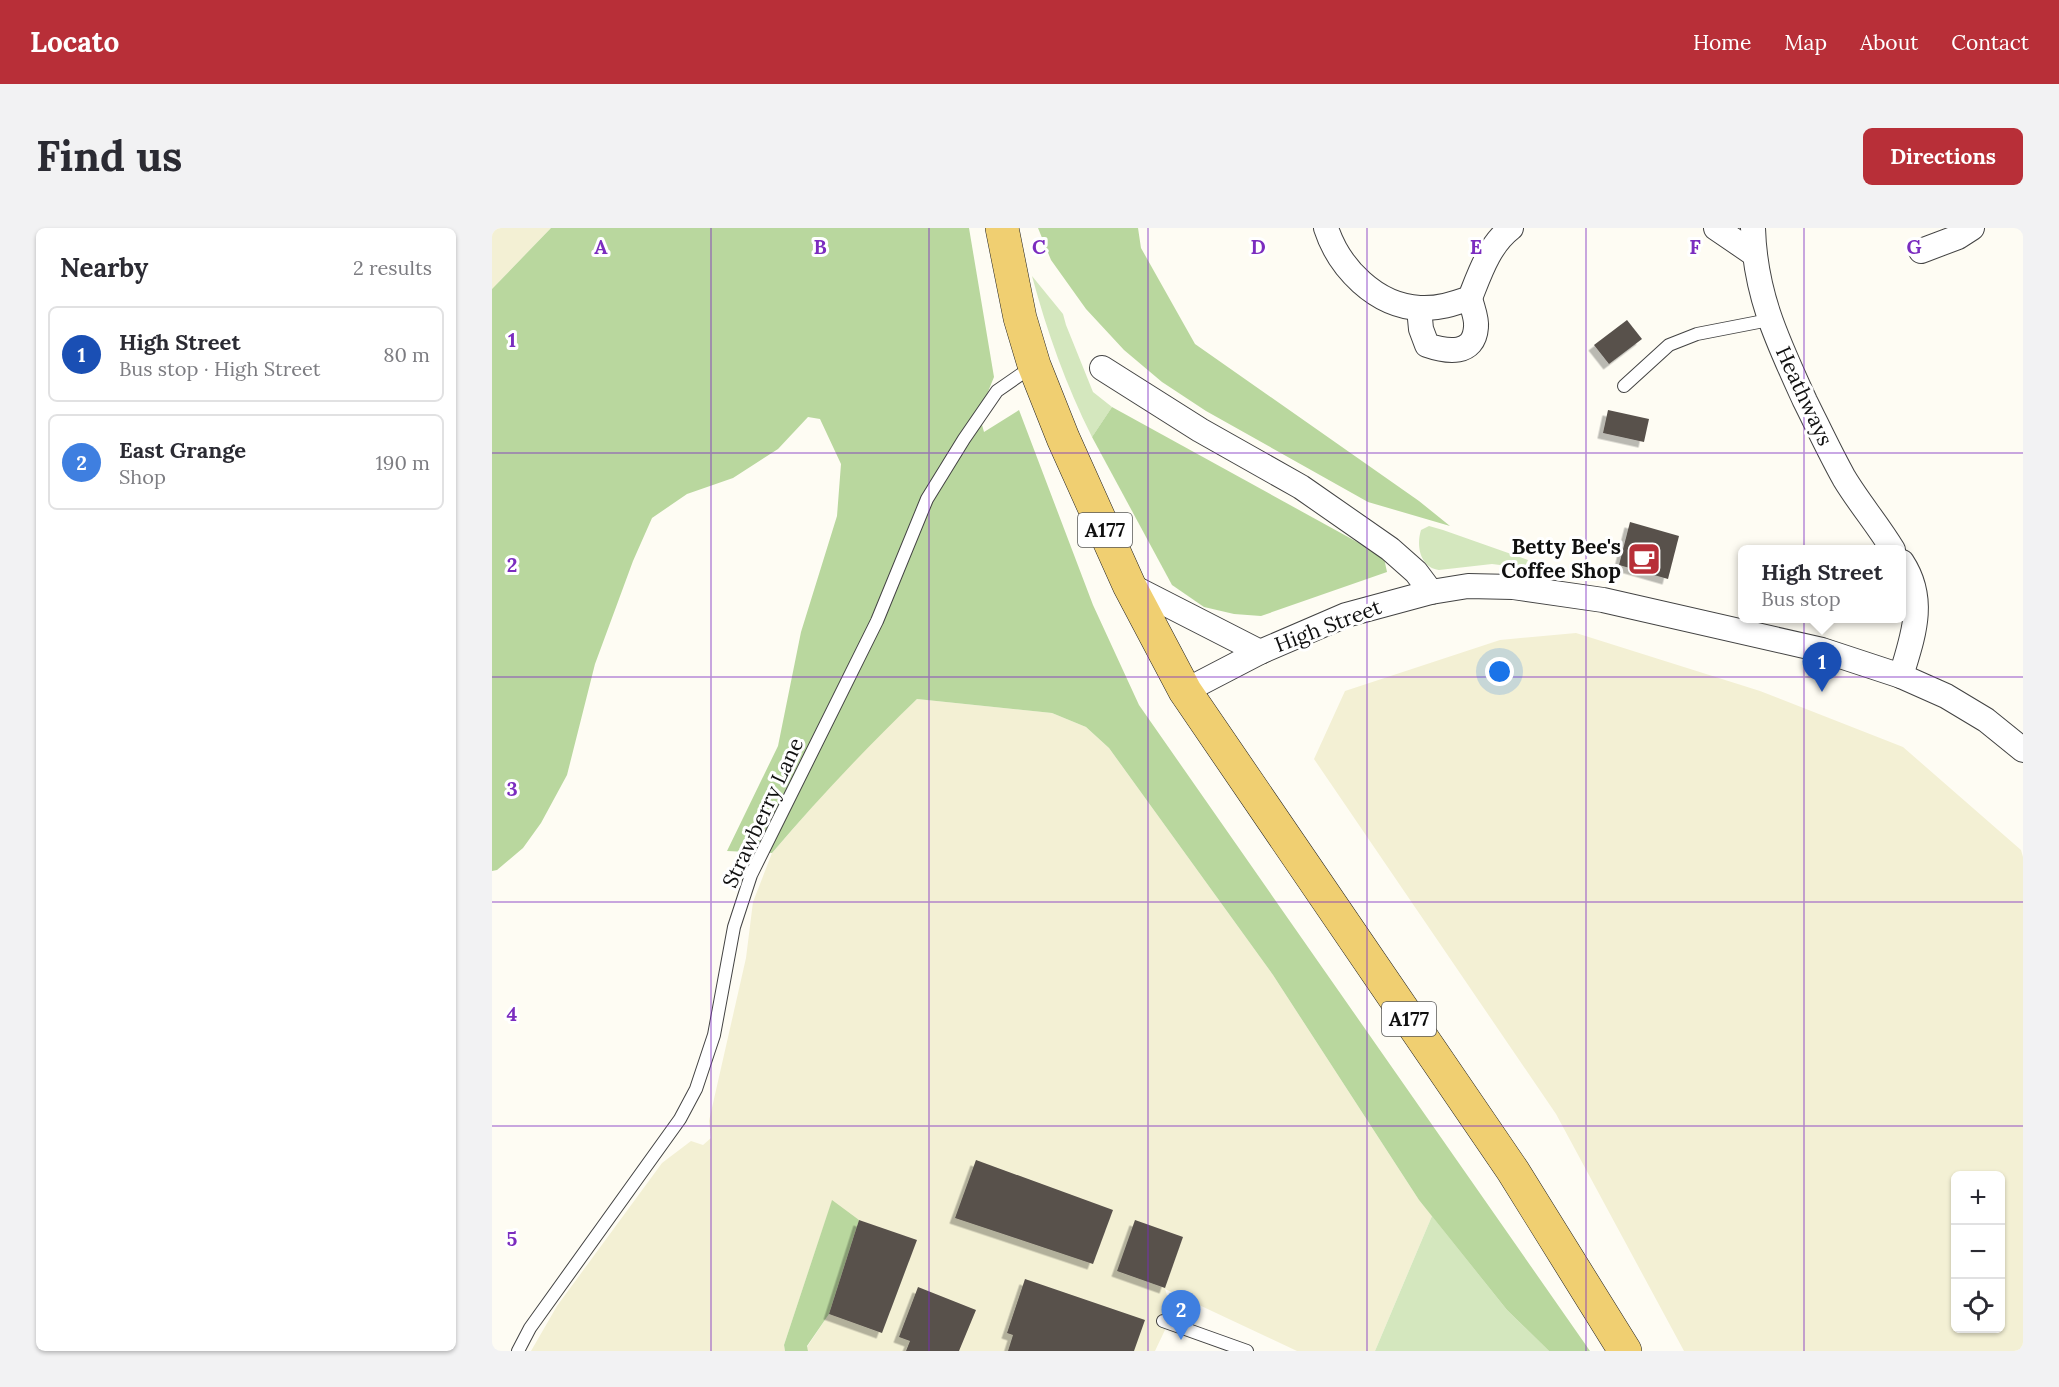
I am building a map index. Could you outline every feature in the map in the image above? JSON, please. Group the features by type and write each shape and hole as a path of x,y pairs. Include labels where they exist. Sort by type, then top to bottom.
{"main road":[{"name":"A177","path":"1002,228 1020,318 1034,365 1063,438 1129,585 1185,691 1513,1171 1625,1351"}],"street":[{"path":"1326,228 1331,245 1356,277 1376,294 1395,303 1419,308 1445,307 1470,298"},
{"path":"1419,308 1421,329 1427,345 1444,351 1460,350 1473,340 1477,325 1470,298 1486,260 1501,236 1511,228"},
{"path":"1716,228 1754,254"},
{"name":"Heathways","path":"1753,228 1759,286 1769,320 1831,454 1845,479 1890,545"},
{"path":"1921,251 1958,237 1972,228"},
{"path":"1102,368 1200,430 1301,487 1390,549 1416,572 1431,592"},
{"path":"1901,676 1915,628 1916,600 1906,568"},
{"path":"1129,585 1260,652"},
{"name":"High Street","path":"1185,691 1260,652 1346,615 1431,592 1468,586 1513,587 1603,600 1822,650 1901,676 1946,696 1986,720 2023,750"}],"lane":[{"path":"1624,386 1669,345 1697,334 1769,320"},
{"name":"Strawberry Lane","path":"518,1351 530,1328 680,1119 696,1089 714,1035 734,927 756,865 877,621 927,499 997,391 1034,365"},
{"path":"1163,1321 1247,1351"}],"shaded area":[{"path":"492,228 551,228 492,289"},
{"path":"1576,633 1760,691 1903,747 2021,850 2023,857 2023,1351 1684,1351 1556,1114 1314,759 1345,691 1500,640"},
{"path":"917,699 1052,713 1086,727 1109,748 1273,975 1419,1200 1432,1216 1375,1351 1297,1351 1165,1289 1173,1313 1155,1351 808,1351 807,1347 829,1314 832,1201 784,1345 785,1351 531,1351 557,1306 662,1163 691,1141 703,1145 711,1138 709,1121 746,958 753,902 772,853 825,792"}],"green space":[{"path":"551,228 969,228 994,377 979,414 984,432 1019,410 1093,605 1139,705 1590,1351 1549,1351 1507,1310 1419,1200 1273,975 1109,748 1086,727 1052,713 917,699 843,774 772,853 727,851 778,746 801,632 837,516 841,464 820,419 808,417 778,449 733,478 687,494 652,518 633,561 595,664 567,775 541,823 523,848 497,870 492,871 492,289"},
{"path":"1038,228 1138,228 1141,248 1195,344 1419,501 1450,526 1368,502 1206,411 1162,382 1124,350 1086,309 1051,260"},
{"path":"1032,276 1063,314 1093,392 1112,407 1092,437 1058,358"},
{"path":"1112,407 1384,558 1387,572 1261,616 1234,614 1204,607 1172,585 1092,437"},
{"path":"1429,526 1528,560 1524,568 1492,564 1439,570 1433,568 1427,565 1419,549 1421,530"},
{"path":"832,1200 859,1220 829,1314 807,1346 808,1351 785,1351 784,1345"},
{"path":"1432,1216 1507,1310 1549,1351 1375,1351"}],"building":[{"path":"1627,320 1642,339 1609,364 1594,345"},
{"path":"1608,410 1649,419 1644,442 1603,433"},
{"path":"1630,522 1679,536 1668,579 1619,565"},
{"path":"976,1160 1113,1210 1093,1264 955,1218"},
{"path":"859,1220 917,1240 882,1333 829,1314"},
{"path":"1135,1220 1183,1237 1165,1288 1117,1271"},
{"path":"1025,1279 1145,1320 1134,1351 1008,1351 1013,1335 1007,1333"},
{"path":"918,1287 976,1310 959,1351 906,1351 910,1341 899,1337"}],"place":[{"name":"Betty Bee's Coffee Shop","path":"1644,559"},
{"name":"High Street","path":"1822,692"},
{"name":"East Grange","path":"1181,1340"}]}
